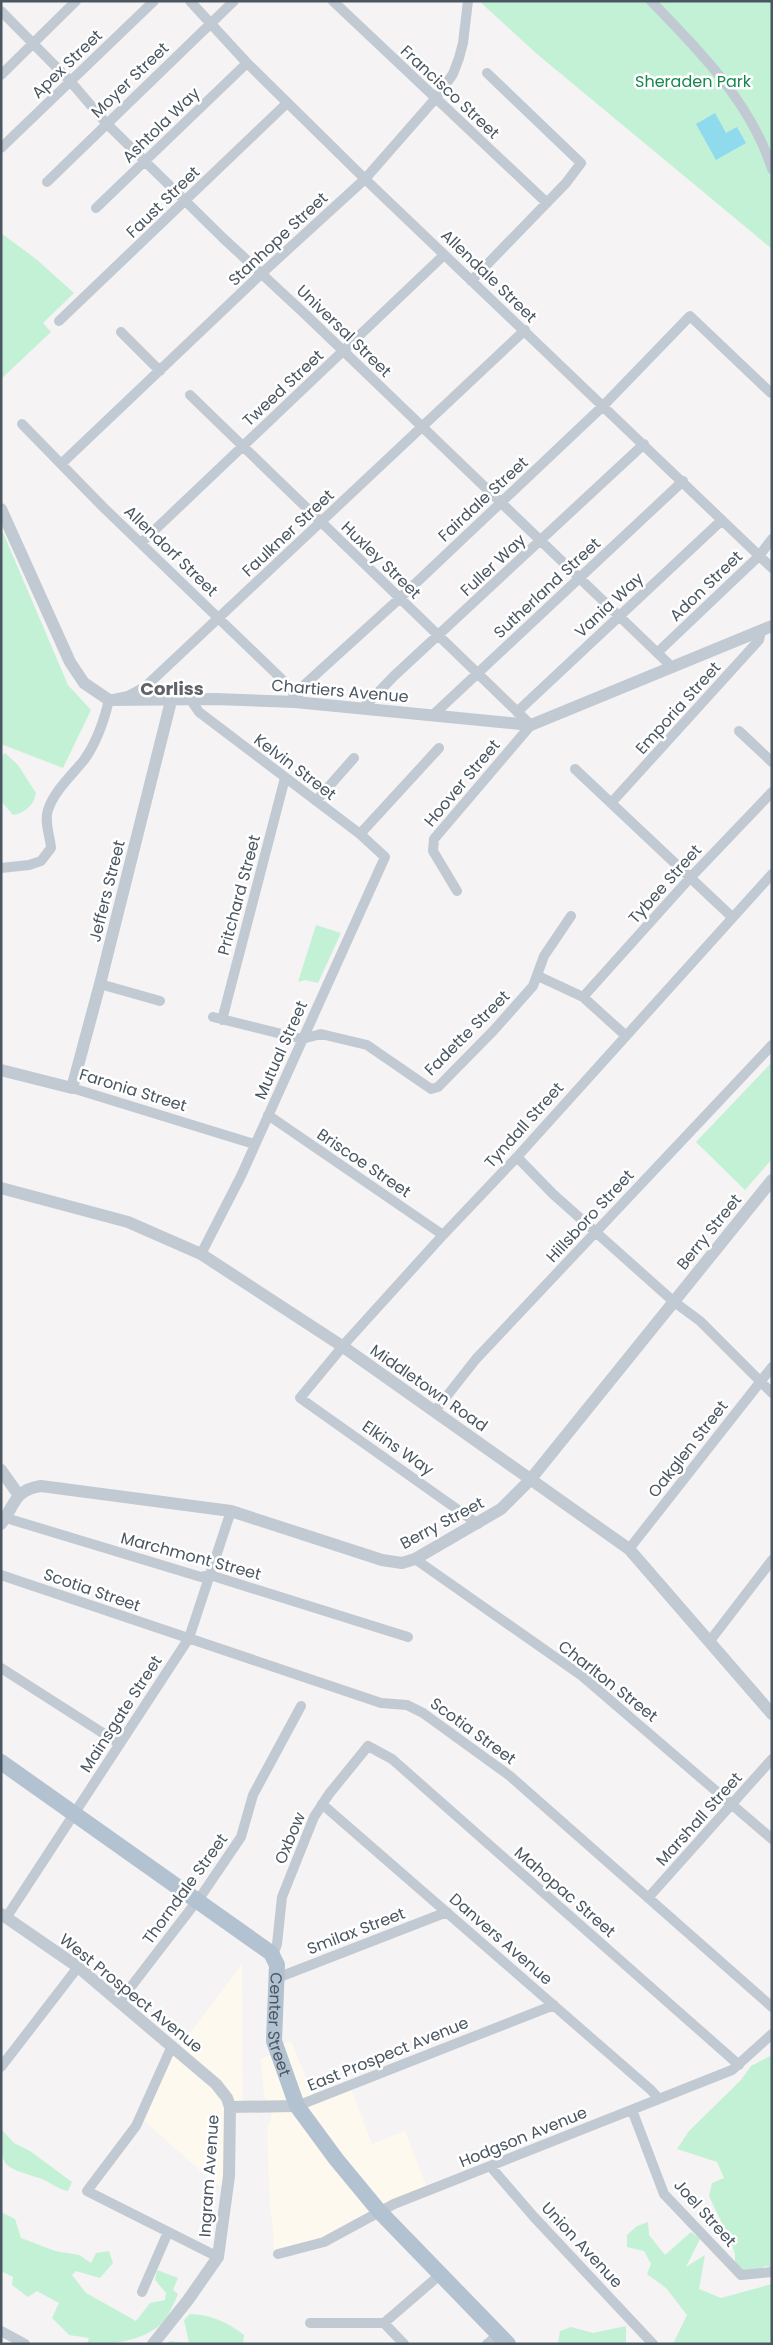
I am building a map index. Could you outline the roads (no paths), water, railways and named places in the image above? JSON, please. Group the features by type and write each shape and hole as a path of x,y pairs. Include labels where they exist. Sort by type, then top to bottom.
{"main road":[{"name":"Center Street","path":"1,1762 270,1953 277,1966 274,2041 297,2106 336,2159 379,2210 442,2273 498,2341"}],"street":[{"path":"1,75 76,1"},
{"name":"Apex Street","path":"1,148 154,1"},
{"name":"Allendale Street","path":"190,1 247,63 364,180 644,444 772,568"},
{"name":"Moyer Street","path":"47,182 234,1"},
{"name":"Francisco Street","path":"333,1 435,100 547,203"},
{"path":"651,1 717,74 742,106 764,145 772,169"},
{"name":"Stanhope Street","path":"61,464 261,274 364,180 435,100 453,74 459,58 463,43 468,3"},
{"name":"Universal Street","path":"1,11 70,81 106,123 145,162 672,667"},
{"name":"Ashtola Way","path":"96,208 247,63"},
{"path":"471,280 547,203 581,163 487,73"},
{"name":"Faust Street","path":"59,321 287,103"},
{"name":"Tweed Street","path":"141,543 444,255"},
{"name":"Fairdale Street","path":"296,702 302,687 400,598 603,406 690,316 771,393"},
{"name":"Faulkner Street","path":"110,700 128,696 145,687 422,429 524,330"},
{"path":"121,332 160,371"},
{"name":"Huxley Street","path":"190,395 531,725"},
{"name":"Allendorf Street","path":"22,424 141,543 292,689 296,702"},
{"name":"Fuller Way","path":"362,709 644,444"},
{"name":"Sutherland Street","path":"432,716 683,482"},
{"path":"1,509 70,662 84,683 110,700 102,727 85,757 55,795 47,811 46,823 51,848 41,862 1,868"},
{"name":"Vania Way","path":"517,712 722,520"},
{"name":"Adon Street","path":"658,652 759,556 772,539"},
{"name":"Chartiers Avenue","path":"110,700 190,699 296,702 531,725 766,628"},
{"name":"Emporia Street","path":"612,802 759,640 766,628"},
{"name":"Kelvin Street","path":"190,699 199,712 360,834 384,857"},
{"name":"Jeffers Street","path":"72,1088 171,700"},
{"name":"Hoover Street","path":"456,891 433,851 434,840 531,725"},
{"path":"740,731 772,762"},
{"path":"360,834 438,748"},
{"path":"316,801 354,758"},
{"path":"576,768 732,917"},
{"name":"Pritchard Street","path":"217,1018 285,778"},
{"name":"Tybee Street","path":"583,997 689,878 772,792"},
{"name":"Mutual Street","path":"201,1254 241,1176 384,857"},
{"name":"Tyndall Street","path":"300,1398 342,1346 517,1157 772,874"},
{"name":"Fadette Street","path":"217,1018 302,1039 321,1034 367,1045 431,1089 438,1088 533,986 544,956 572,916"},
{"path":"538,976 583,997 625,1035"},
{"path":"100,984 160,1001"},
{"name":"Hillsboro Street","path":"435,1410 476,1359 772,1045"},
{"name":"Faronia Street","path":"1,1070 72,1088 254,1144"},
{"name":"Briscoe Street","path":"268,1115 443,1235"},
{"path":"517,1157 552,1194 673,1301 700,1321 772,1392"},
{"name":"Berry Street","path":"18,1494 31,1487 41,1486 231,1512 382,1560 402,1563 415,1560 501,1509 530,1480 772,1180"},
{"name":"Middletown Road","path":"1,1188 128,1222 201,1254 342,1346 629,1549 772,1714"},
{"name":"Oakglen Street","path":"629,1549 772,1367"},
{"name":"Elkins Way","path":"300,1398 478,1524"},
{"path":"1,1470 18,1494 3,1521"},
{"name":"Mainsgate Street","path":"4,1916 189,1638 231,1512"},
{"name":"Marchmont Street","path":"3,1521 201,1577 210,1575 408,1637"},
{"name":"Charlton Street","path":"415,1560 582,1676 772,1839"},
{"path":"709,1642 772,1560"},
{"name":"Scotia Street","path":"1,1575 381,1703 407,1704 423,1713 510,1776 772,2008"},
{"path":"1,1668 120,1744"},
{"name":"Thorndale Street","path":"120,2001 197,1900 241,1837 253,1795 301,1706"},
{"name":"Oxbow","path":"270,1953 277,1944 285,1888 322,1804 368,1746"},
{"name":"Mahopac Street","path":"368,1746 392,1759 739,2065"},
{"name":"Marshall Street","path":"648,1898 772,1759"},
{"name":"Danvers Avenue","path":"322,1804 652,2090 659,2099"},
{"name":"Smilax Street","path":"277,1978 447,1912"},
{"name":"West Prospect Avenue","path":"4,1916 78,1967 120,2001 171,2048 216,2084 236,2107"},
{"path":"1,2067 78,1967"},
{"name":"East Prospect Avenue","path":"236,2107 297,2106 554,2005"},
{"name":"Hodgson Avenue","path":"278,2254 324,2242 379,2210 732,2070 772,2034"},
{"path":"171,2048 136,2126 87,2191 218,2257"},
{"name":"Ingram Avenue","path":"152,2344 183,2307 218,2257 236,2107"},
{"name":"Joel Street","path":"632,2110 664,2194 741,2275 772,2272"},
{"name":"Union Avenue","path":"490,2166 534,2217 654,2344"},
{"path":"142,2292 168,2232"},
{"path":"310,2324 384,2323 442,2273"},
{"path":"384,2323 404,2344"},
{"path":"1,2331 25,2344"}],"water":[{"path":"715,113 726,133 737,127 746,143 716,160 696,124"}],"district":[{"name":"Corliss","path":"172,688"}],"park label":[{"name":"Sheraden Park","path":"693,81"}]}
